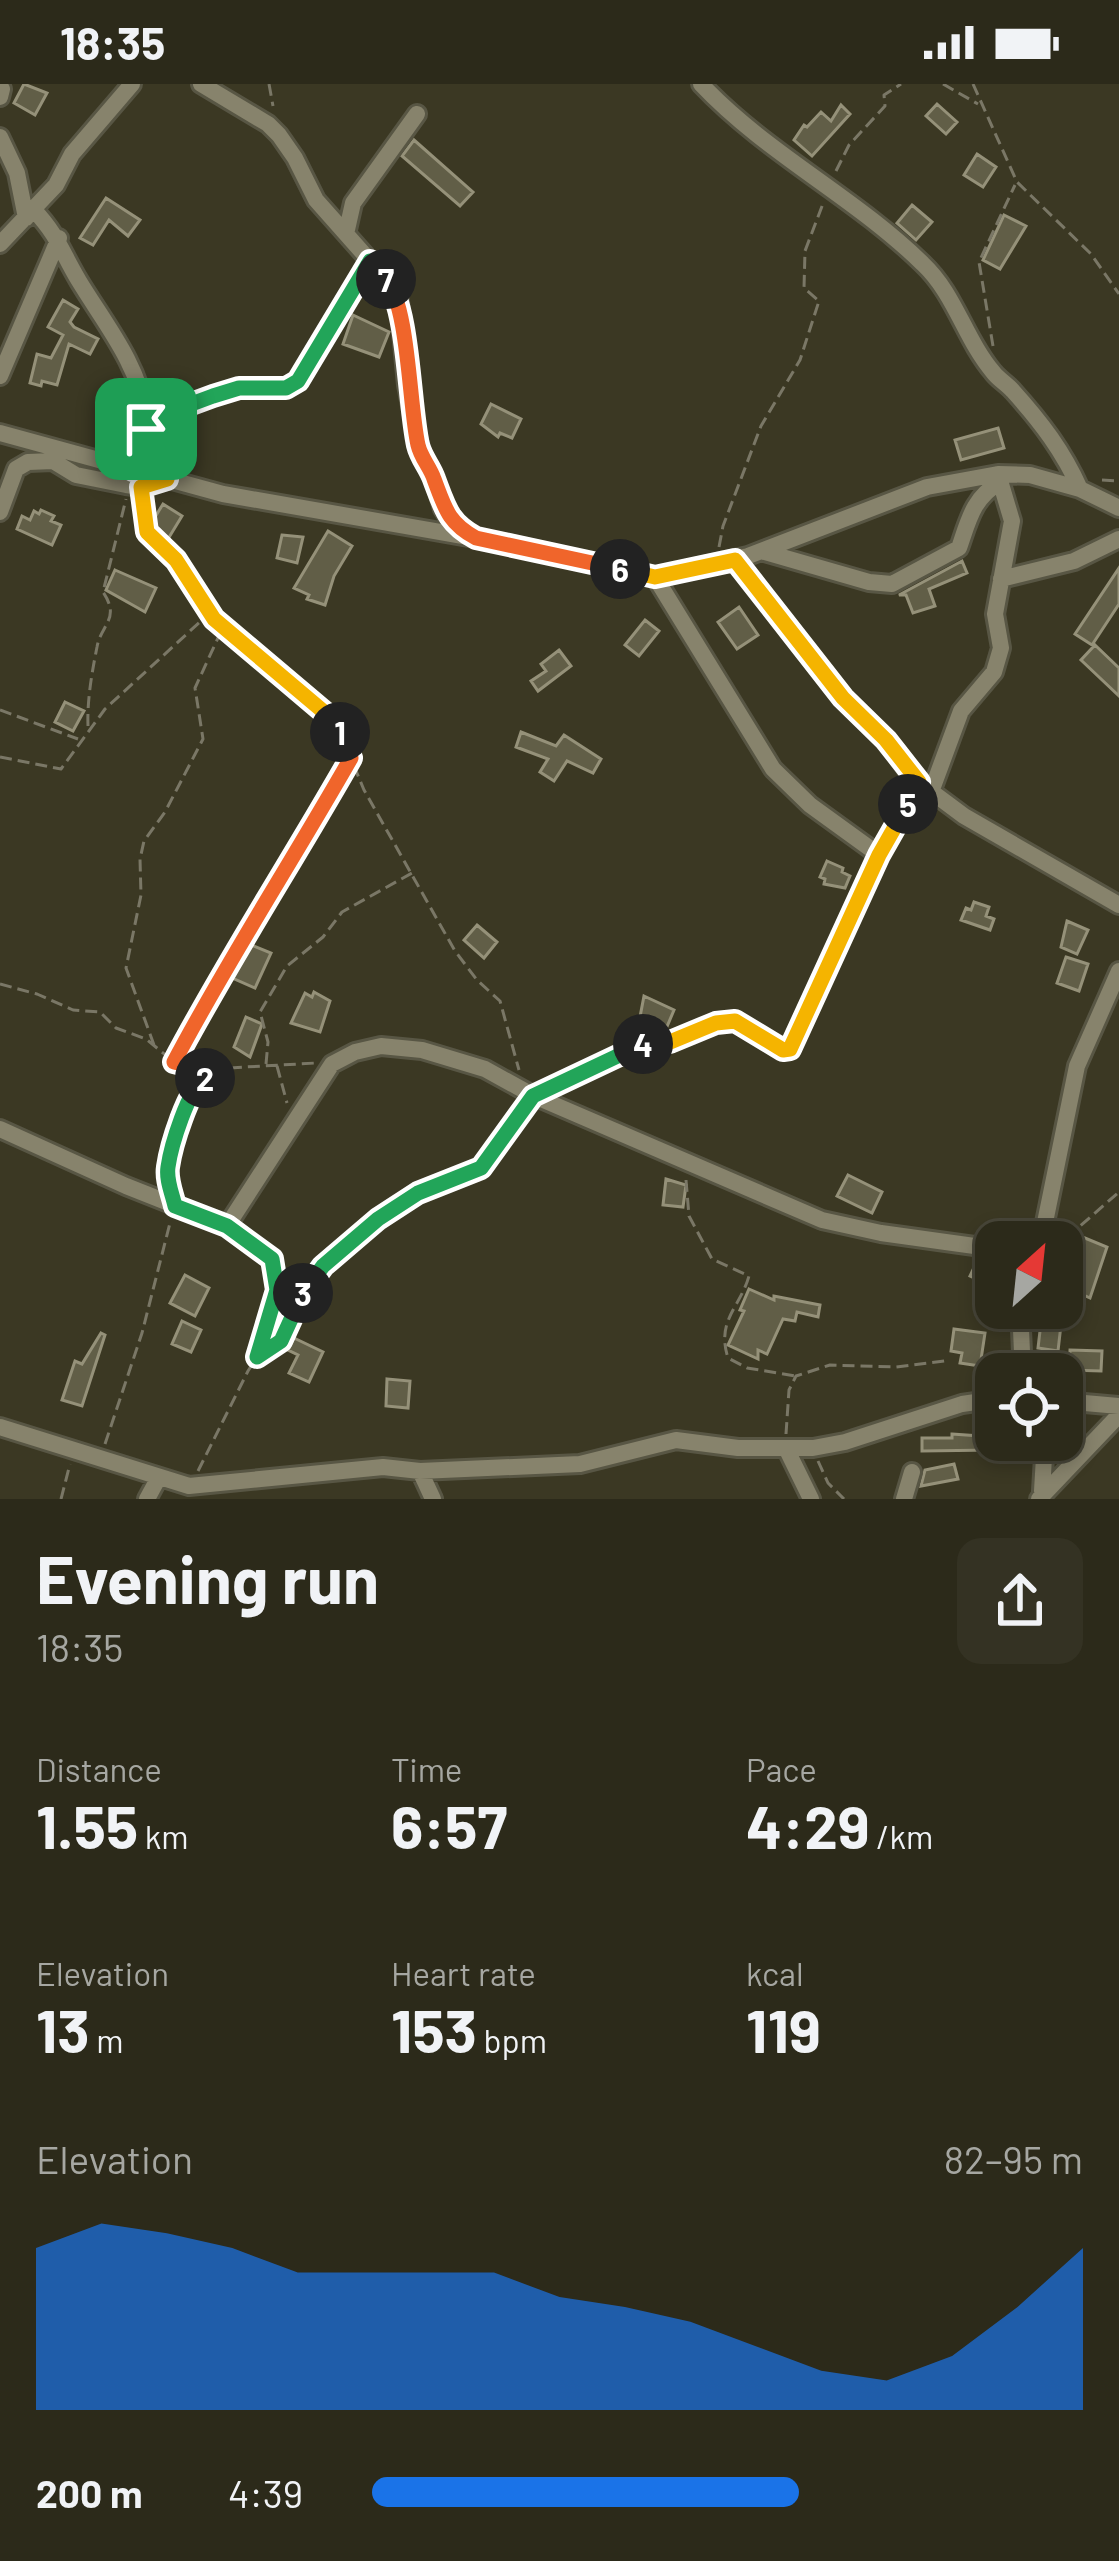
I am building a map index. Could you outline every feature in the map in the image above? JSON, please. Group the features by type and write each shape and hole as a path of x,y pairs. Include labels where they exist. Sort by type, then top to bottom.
{"street":[{"path":"0,244 56,185 72,154 132,84"},
{"path":"200,84 279,135 316,200 399,301 407,385 420,452 434,477 443,509 455,527 476,538"},
{"path":"701,84 770,148 825,185 936,277 992,372 1043,425 1064,453 1080,489"},
{"path":"346,234 352,203 417,114"},
{"path":"0,137 30,214 59,238 75,274 117,336 134,371 146,429 133,481"},
{"path":"0,376 59,238"},
{"path":"0,433 133,481"},
{"path":"0,512 16,469 28,462 53,461 76,475 167,479 223,494 476,538 655,577 735,560 927,488 1030,475 1080,489 1119,508"},
{"path":"760,551 869,582 892,584 959,548 974,503 999,478"},
{"path":"925,787 961,711 994,672 1001,648 995,614 1012,521 999,478"},
{"path":"1001,579 1074,561 1119,539"},
{"path":"735,560 843,698 925,787 964,817 1119,905"},
{"path":"655,577 773,769 810,805 879,855"},
{"path":"1045,1221 1077,1066 1119,971"},
{"path":"0,1129 227,1226 332,1064 381,1046 422,1050 485,1070 822,1220 975,1246"},
{"path":"0,1427 189,1486 383,1467 420,1471 580,1464 676,1439 739,1448 813,1448 975,1402"},
{"path":"1083,1405 1119,1411"},
{"path":"1041,1495 1119,1411"},
{"path":"786,1448 811,1499"},
{"path":"1041,1495 1043,1461"},
{"path":"420,1471 433,1499"},
{"path":"904,1499 912,1472"},
{"path":"147,1499 159,1478"}],"path":[{"path":"710,566 760,426 800,359 818,313 819,301 804,288 805,250 825,185 849,145 885,106 884,94 901,84"},
{"path":"943,84 980,105"},
{"path":"973,84 1017,182 1077,239 1119,294"},
{"path":"992,372 989,309 979,262 1017,182"},
{"path":"146,429 155,420 171,419 186,406 213,396 239,388 286,388 298,381 370,261"},
{"path":"133,481 147,532 176,560 214,619 339,730 364,790 455,951 506,1012 528,1093"},
{"path":"88,730 87,702 97,644 110,618 104,589 133,481"},
{"path":"0,757 61,769 105,709 192,628 202,620 214,619"},
{"path":"154,1045 126,968 141,895 140,859 144,841 165,812 203,739 195,688 224,626"},
{"path":"0,710 80,739"},
{"path":"174,1062 351,758"},
{"path":"257,1357 281,1341 292,1313 323,1266 378,1219 418,1193 481,1168 528,1093 646,1042 670,1042 726,1021 735,1021 783,1050 790,1049 879,855 925,787"},
{"path":"266,1064 268,1042 260,1012 287,967 353,904 390,889 414,872"},
{"path":"0,984 73,1010 100,1012 116,1028 154,1045 174,1062 215,1072"},
{"path":"275,1063 292,1129"},
{"path":"90,1456 105,1443 112,1423 175,1206 168,1168 196,1083 215,1072 266,1064 332,1064"},
{"path":"674,1157 690,1189 689,1216 712,1259 749,1276 728,1315 724,1345 728,1358 747,1368 796,1376 830,1365 896,1367 945,1361"},
{"path":"1083,1224 1119,1192"},
{"path":"189,1486 257,1357 277,1290 272,1259 227,1226"},
{"path":"786,1448 789,1390 796,1376"},
{"path":"813,1448 828,1483 844,1499"},
{"path":"62,1499 69,1450"}],"building":[{"path":"24,84 47,93 35,115 14,103"},
{"path":"937,104 957,122 946,134 926,116"},
{"path":"841,105 850,114 812,156 794,140 821,112 831,121"},
{"path":"414,140 473,192 460,206 402,156"},
{"path":"977,154 996,167 983,187 964,175"},
{"path":"106,198 140,220 128,236 109,220 93,245 80,238"},
{"path":"912,205 932,222 916,240 897,223"},
{"path":"1004,215 1026,226 1000,269 983,260"},
{"path":"63,300 78,309 70,322 74,327 98,339 90,354 69,344 57,385 30,383 37,354 51,358 63,335 48,327"},
{"path":"353,315 389,332 379,357 343,344"},
{"path":"491,404 521,419 512,438 500,433 498,437 481,424"},
{"path":"998,428 1004,448 961,460 955,440"},
{"path":"163,504 182,516 168,539 149,527"},
{"path":"41,510 61,525 52,545 17,529 22,516 30,520 34,511 39,514"},
{"path":"328,531 352,546 334,576 325,605 294,588"},
{"path":"282,535 303,537 297,563 277,558"},
{"path":"962,561 967,573 929,589 935,606 913,613 906,595 899,595"},
{"path":"1119,568 1119,604 1092,645 1075,634"},
{"path":"115,570 156,588 145,612 106,590"},
{"path":"739,607 758,635 737,649 718,622"},
{"path":"645,620 659,631 639,656 625,645"},
{"path":"1095,645 1119,668 1119,696 1081,660"},
{"path":"559,650 571,666 538,691 531,681 546,671 541,664"},
{"path":"65,702 84,711 73,731 55,722"},
{"path":"521,732 556,746 564,735 601,759 593,773 567,761 554,781 540,772 548,759 516,747"},
{"path":"827,861 850,876 845,888 824,884 820,877"},
{"path":"974,902 989,907 986,916 994,919 990,930 961,920"},
{"path":"1067,921 1088,930 1077,954 1061,947"},
{"path":"477,925 497,942 484,958 464,940"},
{"path":"246,943 271,953 255,988 230,977"},
{"path":"1066,957 1088,964 1079,991 1057,983"},
{"path":"314,992 330,1001 320,1032 291,1023 305,993 312,997"},
{"path":"644,996 674,1010 666,1029 640,1017"},
{"path":"246,1017 262,1024 250,1057 234,1047"},
{"path":"848,1175 882,1192 872,1213 837,1196"},
{"path":"666,1179 686,1185 683,1207 663,1205"},
{"path":"1083,1237 1107,1247 1090,1298 1083,1295"},
{"path":"185,1275 209,1288 195,1316 170,1303"},
{"path":"749,1289 774,1300 774,1296 820,1305 818,1317 797,1312 795,1321 783,1319 767,1354 758,1350 758,1359 728,1345"},
{"path":"182,1321 201,1330 191,1352 172,1344"},
{"path":"954,1329 985,1333 982,1353 975,1353 975,1365 960,1363 962,1353 951,1351"},
{"path":"1040,1329 1061,1329 1058,1351 1038,1348"},
{"path":"101,1333 105,1335 82,1406 62,1400 75,1361 82,1364"},
{"path":"294,1338 323,1352 309,1382 289,1373 298,1355 288,1350"},
{"path":"1102,1351 1101,1371 1083,1370 1083,1353 1070,1353"},
{"path":"387,1379 410,1381 408,1408 386,1406"},
{"path":"952,1434 975,1436 975,1450 922,1451 922,1438 952,1438"},
{"path":"954,1464 958,1479 921,1486 925,1470"}],"route":[{"path":"370,261 399,301 407,385 420,452 455,527 476,538 655,577 735,560 843,698 886,740 919,782 879,855 790,1049 783,1050 735,1021 726,1021 670,1042 646,1042 533,1096 481,1168 418,1193 378,1219 323,1266 292,1313 281,1341 257,1357 277,1290 272,1259 227,1226 175,1206 168,1177 170,1156 196,1083 215,1072 174,1062 351,758 339,730 324,712 214,619 176,560 147,532 141,487 167,479 133,470 146,429 155,420 171,419 186,406 213,396 239,388 286,388 298,381 370,261"}]}
